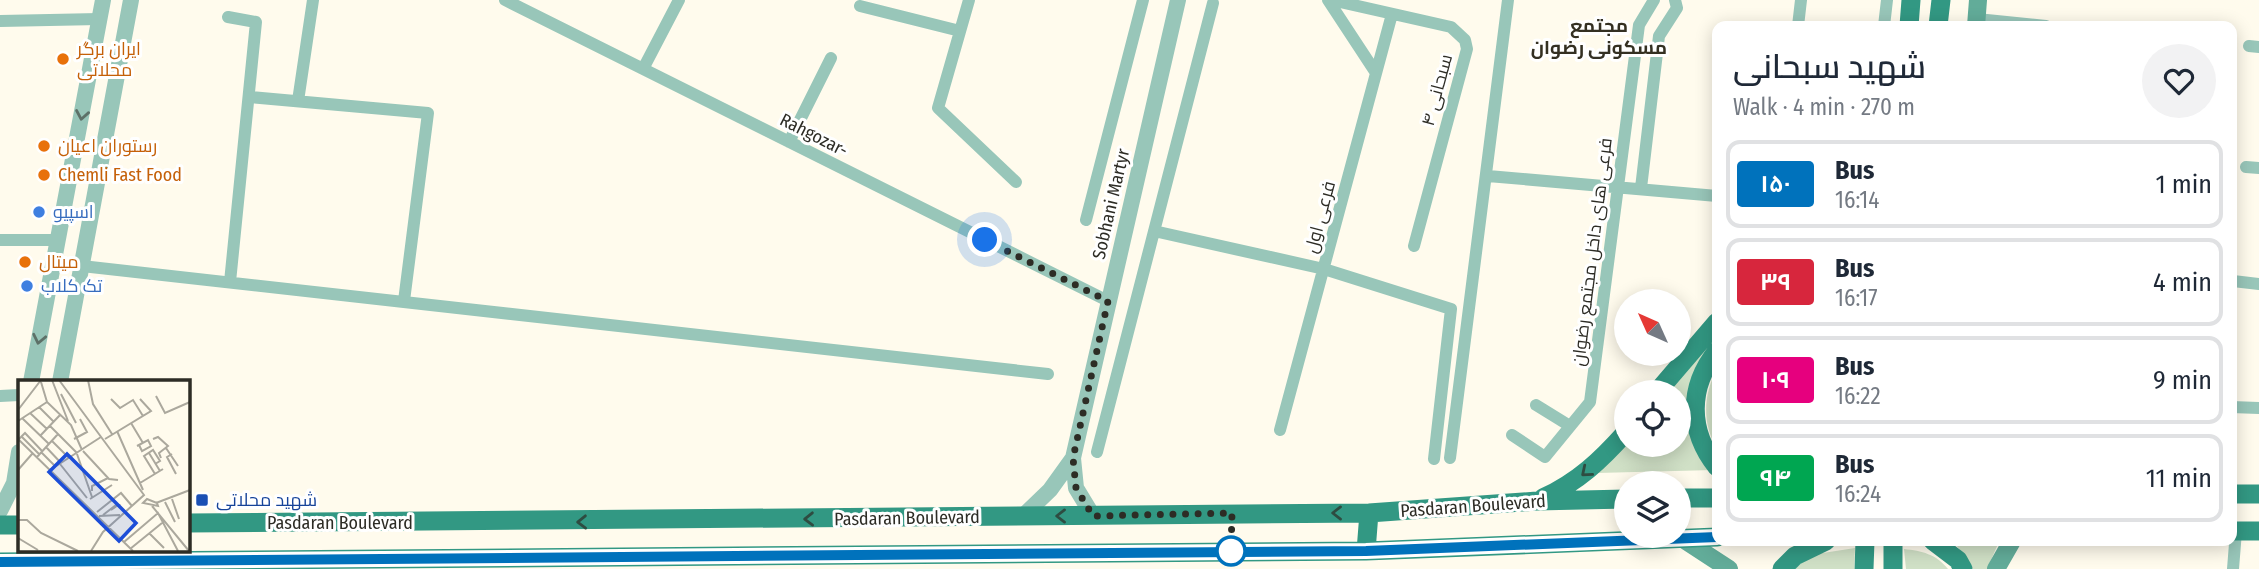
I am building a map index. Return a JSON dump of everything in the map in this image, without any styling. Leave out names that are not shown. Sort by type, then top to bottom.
[{"type":"main road","points":[[1939,21],[1941,0]]},
{"type":"main road","points":[[1976,21],[1978,0]]},
{"type":"main road","points":[[1904,21],[1911,3]]},
{"type":"main road","points":[[1909,21],[1911,3]]},
{"type":"main road","points":[[1667,380],[1712,328]]},
{"type":"main road","points":[[1712,358],[1703,372],[1694,410],[1702,444],[1712,459]]},
{"type":"main road","points":[[1537,501],[1570,486],[1614,445]]},
{"type":"main road","points":[[2237,494],[2259,494]]},
{"type":"main road","points":[[1691,498],[1712,498]]},
{"type":"main road","name":"Pasdaran Boulevard","points":[[189,523],[532,523],[1368,513],[1537,501],[1614,499]]},
{"type":"main road","points":[[1366,551],[1368,513]]},
{"type":"main road","points":[[532,523],[533,556]]},
{"type":"main road","points":[[0,525],[18,525]]},
{"type":"main road","points":[[2237,531],[2259,530]]},
{"type":"main road","name":"Pasdaran Boulevard","points":[[1691,539],[1712,537]]},
{"type":"main road","name":"Pasdaran Boulevard","points":[[0,562],[1366,551],[1614,542]]},
{"type":"main road","points":[[1691,544],[1729,569]]},
{"type":"main road","points":[[1783,569],[1795,556],[1816,546]]},
{"type":"main road","points":[[1864,569],[1865,546]]},
{"type":"main road","points":[[1893,546],[1893,569]]},
{"type":"main road","points":[[1940,546],[1958,560],[1964,569]]},
{"type":"main road","points":[[1996,569],[2009,546]]},
{"type":"street","points":[[31,380],[103,0]]},
{"type":"street","points":[[60,380],[131,0]]},
{"type":"street","points":[[298,102],[313,0]]},
{"type":"street","name":"Rahgozar-","points":[[505,0],[1108,301]]},
{"type":"street","points":[[643,69],[679,0]]},
{"type":"street","points":[[969,0],[938,108],[1016,182]]},
{"type":"street","points":[[1086,220],[1143,0]]},
{"type":"street","name":"Sobhani Martyr","points":[[1073,458],[1178,0]]},
{"type":"street","points":[[1330,0],[1376,73]]},
{"type":"street","name":"سبحانی ۴","points":[[1330,0],[1451,27],[1465,40],[1466,49],[1414,246]]},
{"type":"street","points":[[1450,458],[1488,176],[1508,0]]},
{"type":"street","name":"فرعی های داخل مجتمع رضوان","points":[[1512,435],[1545,457],[1590,402],[1639,25],[1654,0]]},
{"type":"street","points":[[1641,188],[1659,36],[1677,8],[1675,0]]},
{"type":"street","points":[[1799,21],[1801,0]]},
{"type":"street","points":[[1885,21],[1887,0]]},
{"type":"street","points":[[1097,452],[1213,3]]},
{"type":"street","points":[[860,6],[960,31]]},
{"type":"street","name":"فرعی اول","points":[[1280,430],[1392,13]]},
{"type":"street","points":[[228,18],[256,22],[230,282]]},
{"type":"street","points":[[0,21],[99,19]]},
{"type":"street","points":[[789,142],[831,58]]},
{"type":"street","points":[[250,97],[428,113],[404,301]]},
{"type":"street","points":[[1488,176],[1712,195]]},
{"type":"street","points":[[1154,231],[1324,269],[1451,309],[1434,459]]},
{"type":"street","points":[[0,240],[59,240]]},
{"type":"street","points":[[55,263],[1048,374]]},
{"type":"street","points":[[2237,281],[2259,284]]},
{"type":"street","points":[[0,396],[18,396]]},
{"type":"street","points":[[1536,405],[1570,426]]},
{"type":"street","points":[[2237,407],[2259,408]]},
{"type":"street","points":[[1073,458],[1076,488],[1093,516]]},
{"type":"street","points":[[1023,516],[1049,490],[1073,458]]},
{"type":"street","points":[[0,511],[17,486]]},
{"type":"street","points":[[2233,569],[2234,546]]},
{"type":"green space","points":[[1712,340],[1712,347],[1696,369],[1712,470],[1597,473],[1614,456],[1691,457],[1691,380],[1678,380]]},
{"type":"green space","points":[[1712,379],[1712,439],[1706,409]]},
{"type":"green space","points":[[1957,546],[1997,546],[1987,569],[1973,569]]},
{"type":"green space","points":[[1855,548],[1854,569],[1795,569],[1810,555]]},
{"type":"green space","points":[[1904,549],[1928,554],[1948,569],[1906,569]]},
{"type":"bus line","name":"۱۵۰","points":[[0,562],[1366,551],[1712,537]]},
{"type":"place","name":"ایران برگر محلاتی","points":[[63,59]]},
{"type":"place","name":"رستوران اعیان","points":[[44,146]]},
{"type":"place","name":"Chemli Fast Food","points":[[44,175]]},
{"type":"place","name":"اسپیو","points":[[39,212]]},
{"type":"place","name":"میتال","points":[[25,262]]},
{"type":"place","name":"تک کلاب","points":[[27,286]]},
{"type":"place","name":"شهید محلاتی","points":[[202,500]]},
{"type":"district","name":"مجتمع مسکونی رضوان","points":[[1599,36]]},
{"type":"route","points":[[985,240],[1108,301],[1073,458],[1076,488],[1093,516],[1232,513],[1231,551]]}]
